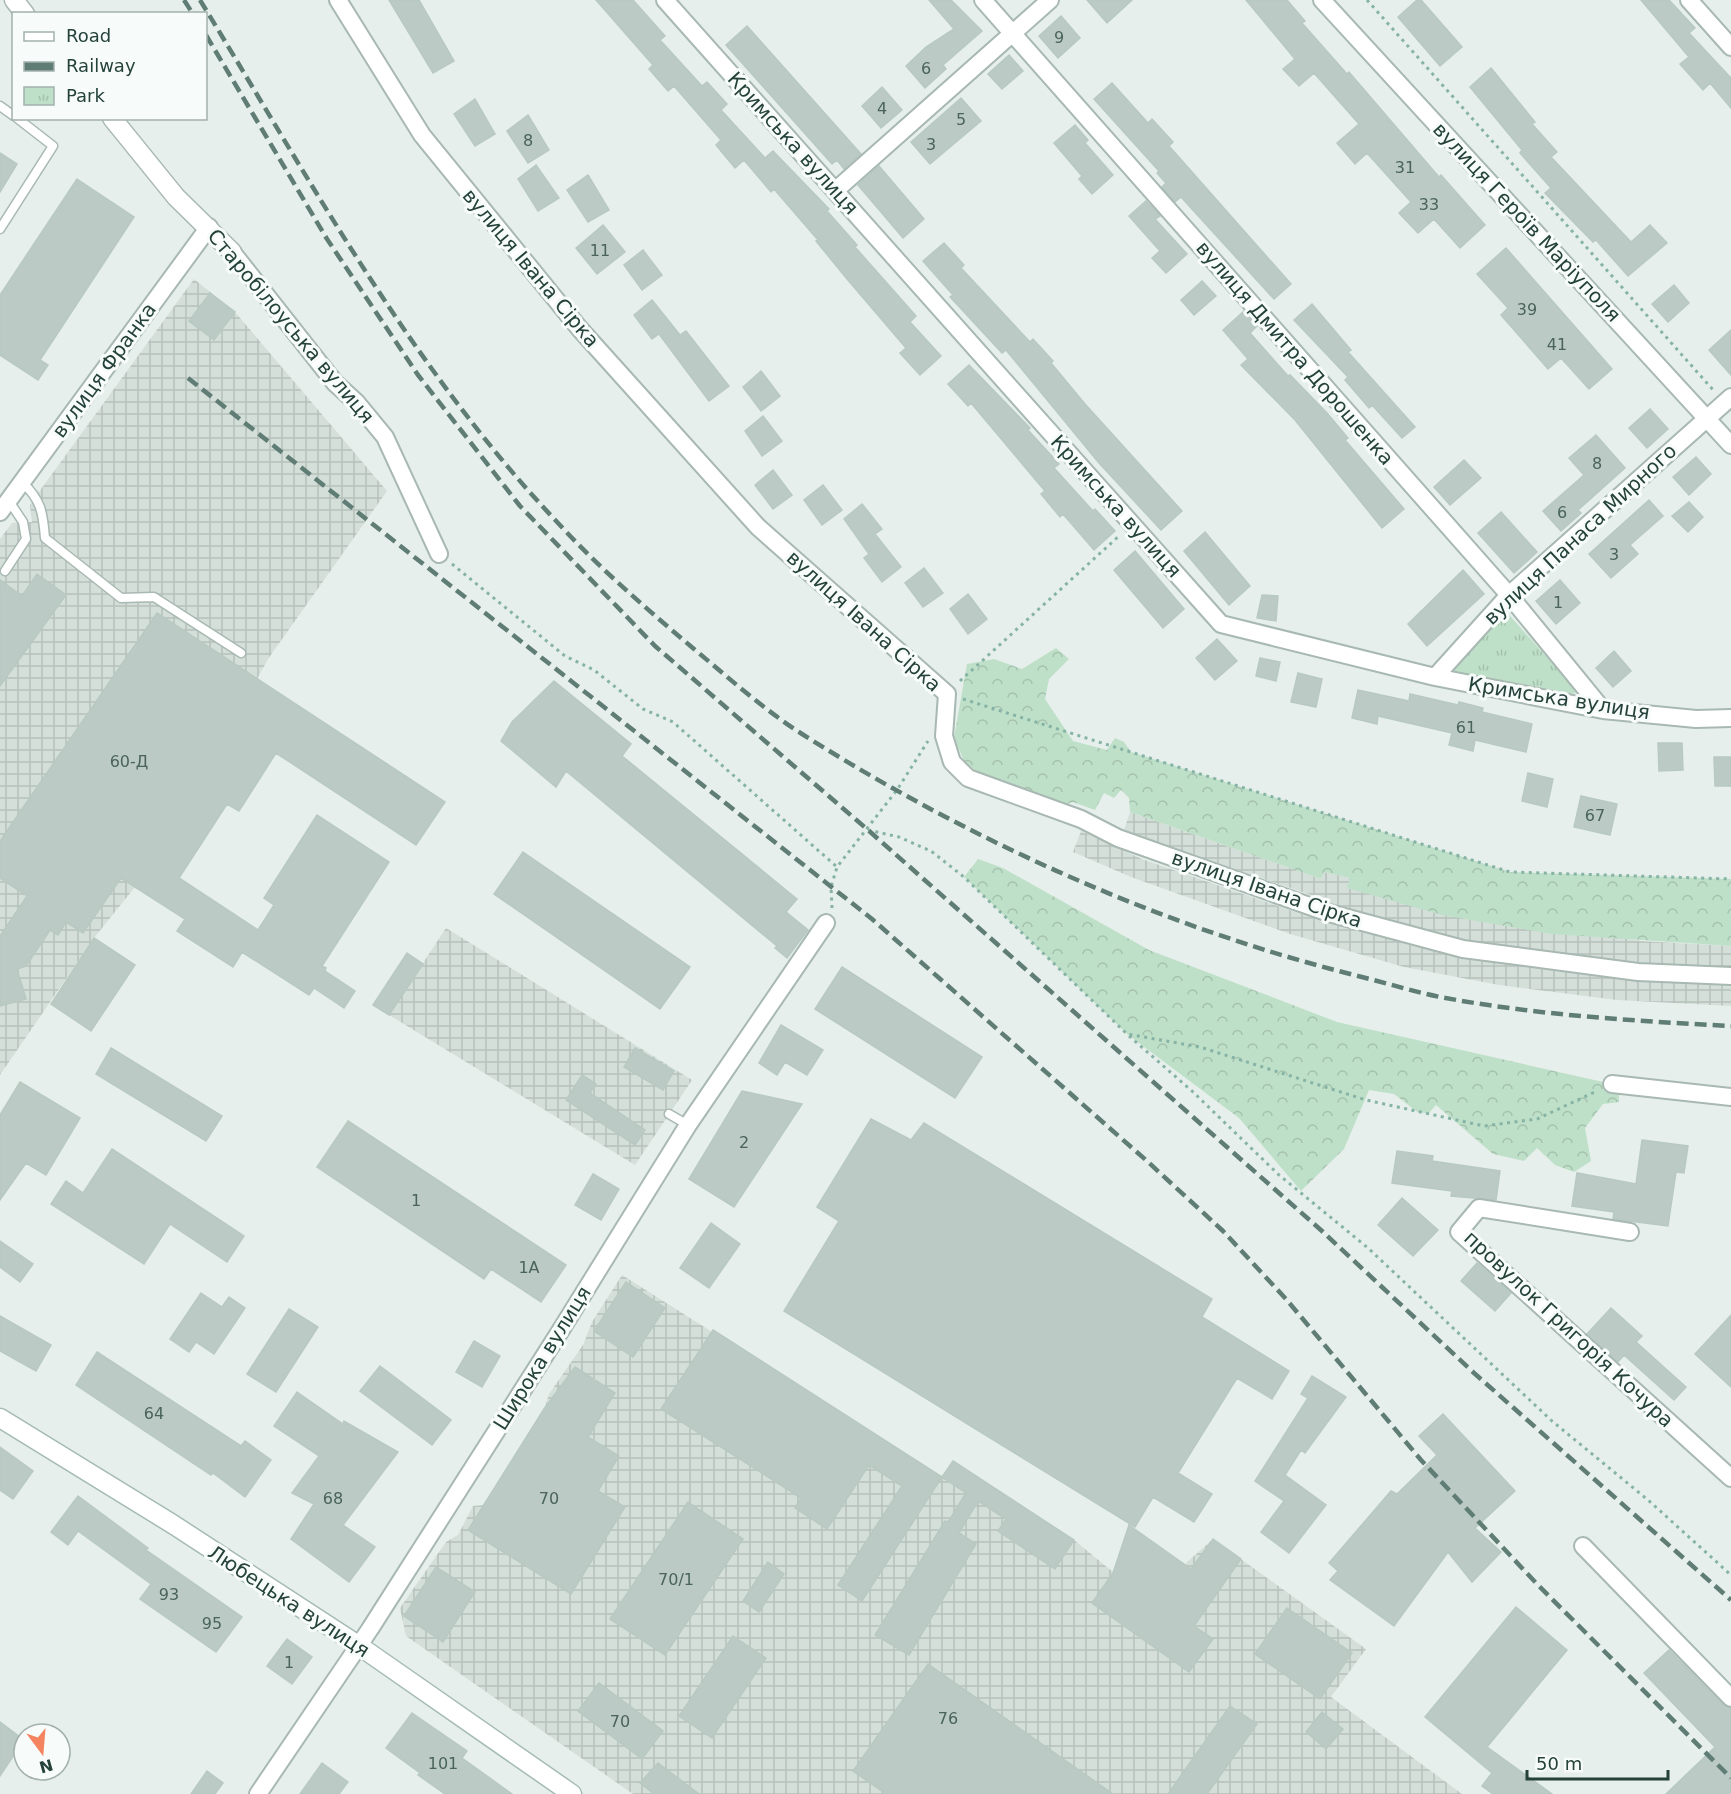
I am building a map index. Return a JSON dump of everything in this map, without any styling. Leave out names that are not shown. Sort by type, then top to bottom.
[{"type":"main road","points":[[14,0],[23,12]]},
{"type":"main road","name":"Старобілоуська вулиця","points":[[114,120],[176,197],[232,252]]},
{"type":"main road","name":"Любецька вулиця","points":[[0,1418],[174,1525],[358,1645],[572,1794]]},
{"type":"street","name":"вулиця Івана Сірка","points":[[338,0],[422,135],[579,328],[758,527],[947,694],[944,736],[952,762],[968,778],[1081,819],[1118,838],[1329,913],[1463,949],[1638,972],[1731,976]]},
{"type":"street","name":"Кримська вулиця","points":[[665,0],[1221,624],[1435,677],[1603,710],[1696,719],[1731,718]]},
{"type":"street","name":"вулиця Дмитра Дорошенка","points":[[983,0],[1509,596],[1603,710]]},
{"type":"street","points":[[836,190],[1050,0]]},
{"type":"street","name":"вулиця Героїв Маріуполя","points":[[1322,0],[1708,417],[1731,445]]},
{"type":"street","points":[[1689,0],[1731,47]]},
{"type":"street","name":"вулиця Франка","points":[[4,506],[209,227]]},
{"type":"street","name":"Старобілоуська вулиця","points":[[232,252],[335,383],[357,403],[385,437],[439,554]]},
{"type":"street","name":"вулиця Панаса Мирного","points":[[1435,677],[1509,596],[1728,399]]},
{"type":"street","name":"Широка вулиця","points":[[258,1794],[358,1645],[559,1333],[688,1125],[825,922]]},
{"type":"street","points":[[1612,1084],[1731,1097]]},
{"type":"street","name":"провулок Григорія Кочура","points":[[1630,1232],[1479,1208],[1459,1232],[1731,1478]]},
{"type":"street","points":[[1583,1546],[1731,1698]]},
{"type":"lane","points":[[0,229],[53,146],[19,120]]},
{"type":"lane","points":[[22,482],[36,496],[43,515],[45,538],[121,598],[154,597],[241,653]]},
{"type":"lane","points":[[4,506],[23,522],[26,538],[5,571]]},
{"type":"lane","points":[[669,1114],[688,1125]]},
{"type":"path","points":[[1367,0],[1728,399]]},
{"type":"path","points":[[439,554],[565,656],[594,670],[643,709],[673,722],[837,867]]},
{"type":"path","points":[[947,694],[1509,872],[1731,879]]},
{"type":"path","points":[[868,830],[899,837],[939,858],[972,885],[1279,1175],[1368,1248],[1552,1421],[1648,1500],[1731,1575]]},
{"type":"path","points":[[1128,1034],[1200,1047],[1366,1100],[1484,1126],[1537,1119],[1612,1084]]},
{"type":"shaded area","points":[[194,279],[235,312],[387,491],[268,659],[191,801],[135,887],[94,938],[0,1075],[0,539],[12,523],[32,522],[30,505],[36,496]]},
{"type":"shaded area","points":[[1130,812],[1321,879],[1324,872],[1350,878],[1348,888],[1640,941],[1731,946],[1731,968],[1669,966],[1465,942],[1314,901],[1314,896],[1140,837],[1124,830]]},
{"type":"shaded area","points":[[1081,831],[1142,859],[1298,913],[1410,945],[1506,963],[1623,978],[1731,984],[1731,1006],[1617,1000],[1499,985],[1404,967],[1290,934],[1131,877],[1073,852]]},
{"type":"shaded area","points":[[446,928],[692,1080],[635,1165],[389,1015]]},
{"type":"shaded area","points":[[622,1275],[942,1477],[953,1461],[1074,1540],[1113,1572],[1144,1536],[1185,1564],[1213,1539],[1366,1649],[1331,1697],[1462,1794],[633,1794],[406,1636],[400,1608],[446,1542],[458,1535],[473,1506],[484,1505],[544,1410],[549,1394],[583,1345],[592,1322]]},
{"type":"green space","points":[[1495,599],[1578,692],[1562,697],[1450,673],[1473,643]]},
{"type":"green space","points":[[1056,648],[1069,659],[1049,679],[1045,699],[1073,741],[1107,750],[1115,738],[1124,742],[1131,752],[1510,872],[1731,879],[1731,946],[1552,934],[1442,915],[1347,888],[1350,878],[1324,872],[1321,879],[1130,812],[1129,798],[1121,790],[1114,798],[1104,793],[1095,810],[1073,802],[1058,807],[987,778],[965,763],[954,738],[967,664],[994,659],[1022,669]]},
{"type":"green space","points":[[978,859],[1003,868],[1149,950],[1337,1022],[1612,1084],[1619,1094],[1619,1102],[1603,1104],[1585,1128],[1591,1161],[1574,1172],[1555,1165],[1537,1148],[1524,1161],[1493,1154],[1436,1105],[1428,1114],[1416,1111],[1394,1094],[1369,1090],[1344,1149],[1301,1191],[1239,1118],[1127,1034],[964,877]]},
{"type":"building","points":[[389,0],[419,0],[454,61],[433,73]]},
{"type":"building","points":[[596,0],[633,0],[665,36],[660,40],[702,86],[707,82],[727,104],[721,110],[765,158],[773,151],[829,209],[827,211],[857,245],[855,247],[916,316],[910,322],[941,356],[920,375],[900,353],[906,348],[774,189],[771,192],[744,160],[735,168],[716,145],[721,140],[674,86],[668,91],[649,69],[653,65]]},
{"type":"building","points":[[929,0],[951,0],[982,31],[943,65],[946,69],[925,88],[906,66],[926,47],[954,29]]},
{"type":"building","points":[[1087,0],[1132,0],[1107,23]]},
{"type":"building","points":[[1246,0],[1287,0],[1305,21],[1302,23],[1347,74],[1349,72],[1439,177],[1441,175],[1485,225],[1460,248],[1434,219],[1418,233],[1399,213],[1411,202],[1367,153],[1355,164],[1337,143],[1359,124],[1314,73],[1299,86],[1283,69],[1295,59]]},
{"type":"building","points":[[1417,0],[1421,0],[1462,47],[1440,66],[1398,17]]},
{"type":"building","points":[[1641,0],[1669,0],[1695,28],[1689,33],[1731,78],[1731,108],[1710,83],[1703,90],[1680,64],[1689,57]]},
{"type":"building","points":[[1061,16],[1080,38],[1058,58],[1039,36]]},
{"type":"building","points":[[747,26],[861,154],[844,169],[837,160],[832,164],[726,45]]},
{"type":"building","points":[[1009,55],[1023,71],[1002,89],[988,74]]},
{"type":"building","points":[[1491,68],[1535,122],[1532,124],[1557,152],[1551,157],[1631,242],[1650,225],[1667,243],[1628,276],[1596,240],[1593,242],[1545,193],[1551,188],[1520,153],[1522,150],[1470,87]]},
{"type":"building","points":[[1112,83],[1148,123],[1152,119],[1173,142],[1169,146],[1291,284],[1274,299],[1181,197],[1175,202],[1162,187],[1166,183],[1157,173],[1159,171],[1094,99]]},
{"type":"building","points":[[882,87],[902,110],[881,128],[862,106]]},
{"type":"building","points":[[961,98],[981,121],[930,164],[911,142]]},
{"type":"building","points":[[475,99],[495,134],[475,146],[454,114]]},
{"type":"building","points":[[528,115],[549,150],[528,163],[507,131]]},
{"type":"building","points":[[1075,125],[1088,140],[1085,143],[1113,175],[1092,194],[1079,179],[1082,176],[1054,143]]},
{"type":"building","points":[[0,153],[17,164],[0,192]]},
{"type":"building","points":[[536,165],[559,198],[538,211],[518,179]]},
{"type":"building","points":[[879,166],[924,219],[903,238],[858,185]]},
{"type":"building","points":[[588,175],[609,210],[588,222],[567,190]]},
{"type":"building","points":[[77,179],[134,217],[40,360],[48,365],[38,380],[0,355],[0,295]]},
{"type":"building","points":[[1146,201],[1160,216],[1155,219],[1187,254],[1166,273],[1152,258],[1160,251],[1129,216]]},
{"type":"building","points":[[603,225],[625,252],[597,274],[576,248]]},
{"type":"building","points":[[944,243],[964,265],[961,268],[1030,342],[1033,339],[1053,361],[1051,363],[1085,404],[1182,511],[1161,530],[1099,463],[1006,350],[1002,353],[950,297],[953,295],[923,261]]},
{"type":"building","points":[[1506,248],[1612,369],[1589,389],[1561,358],[1548,369],[1501,315],[1508,308],[1477,274]]},
{"type":"building","points":[[643,250],[662,275],[642,290],[624,265]]},
{"type":"building","points":[[1202,281],[1216,296],[1194,315],[1181,300]]},
{"type":"building","points":[[1674,285],[1689,303],[1668,322],[1652,304]]},
{"type":"building","points":[[210,293],[235,312],[214,340],[189,321]]},
{"type":"building","points":[[652,300],[680,335],[686,331],[729,386],[709,401],[659,334],[652,339],[634,315]]},
{"type":"building","points":[[1312,304],[1351,350],[1348,352],[1415,427],[1402,438],[1372,405],[1369,408],[1345,380],[1348,377],[1294,320]]},
{"type":"building","points":[[1244,311],[1257,326],[1250,333],[1288,376],[1290,375],[1327,413],[1348,438],[1345,440],[1404,509],[1382,528],[1295,420],[1241,365],[1248,359],[1223,330]]},
{"type":"building","points":[[1731,330],[1731,375],[1709,350]]},
{"type":"building","points":[[969,365],[1030,428],[1028,430],[1059,464],[1054,468],[1093,511],[1095,509],[1115,531],[1094,550],[1063,514],[1060,517],[1041,494],[1045,491],[971,403],[968,406],[948,384]]},
{"type":"building","points":[[761,371],[780,396],[761,411],[743,387]]},
{"type":"building","points":[[1650,409],[1668,429],[1647,448],[1629,428]]},
{"type":"building","points":[[763,416],[782,441],[762,456],[745,431]]},
{"type":"building","points":[[1596,435],[1625,468],[1578,510],[1581,513],[1561,531],[1543,511],[1584,475],[1569,458]]},
{"type":"building","points":[[1696,457],[1711,474],[1689,495],[1673,477]]},
{"type":"building","points":[[1464,460],[1481,478],[1450,505],[1434,487]]},
{"type":"building","points":[[773,470],[792,495],[773,509],[755,485]]},
{"type":"building","points":[[823,485],[842,510],[822,525],[804,500]]},
{"type":"building","points":[[1649,500],[1663,516],[1630,545],[1638,554],[1611,578],[1589,554]]},
{"type":"building","points":[[1689,502],[1703,517],[1688,532],[1672,516]]},
{"type":"building","points":[[862,504],[882,529],[875,534],[901,567],[882,582],[864,558],[869,554],[844,519]]},
{"type":"building","points":[[1501,512],[1537,552],[1514,573],[1478,533]]},
{"type":"building","points":[[1205,532],[1250,586],[1229,605],[1184,551]]},
{"type":"building","points":[[1135,551],[1184,609],[1163,628],[1114,570]]},
{"type":"building","points":[[924,568],[943,593],[923,607],[905,583]]},
{"type":"building","points":[[1463,570],[1484,594],[1427,646],[1408,624]]},
{"type":"building","points":[[37,574],[66,595],[0,686],[0,580],[22,596]]},
{"type":"building","points":[[1560,580],[1580,603],[1556,624],[1536,601]]},
{"type":"building","points":[[968,594],[987,619],[968,634],[950,609]]},
{"type":"building","points":[[1262,595],[1278,596],[1276,621],[1257,618]]},
{"type":"building","points":[[157,613],[445,802],[416,845],[276,753],[239,811],[227,804],[179,878],[258,930],[274,905],[264,898],[317,815],[389,862],[322,966],[326,968],[325,971],[355,991],[344,1008],[314,988],[309,995],[242,952],[233,967],[177,931],[185,919],[121,878],[83,933],[66,922],[58,935],[50,930],[26,966],[17,969],[26,999],[0,1006],[0,936],[27,896],[0,878],[0,841]]},
{"type":"building","points":[[1217,639],[1237,661],[1215,680],[1196,658]]},
{"type":"building","points":[[1614,651],[1631,671],[1613,687],[1596,668]]},
{"type":"building","points":[[1260,658],[1280,662],[1276,681],[1256,676]]},
{"type":"building","points":[[1298,673],[1322,679],[1316,707],[1291,702]]},
{"type":"building","points":[[554,681],[631,744],[622,756],[797,899],[786,912],[808,930],[787,958],[775,948],[777,946],[566,771],[556,787],[501,741],[512,722]]},
{"type":"building","points":[[1358,690],[1409,701],[1410,694],[1458,705],[1459,702],[1483,708],[1482,712],[1532,724],[1526,752],[1475,740],[1473,751],[1449,745],[1452,733],[1378,716],[1377,724],[1352,718]]},
{"type":"building","points":[[1658,743],[1682,743],[1683,770],[1659,771]]},
{"type":"building","points":[[1714,757],[1731,757],[1731,786],[1715,786]]},
{"type":"building","points":[[1528,773],[1553,779],[1547,807],[1522,801]]},
{"type":"building","points":[[1581,796],[1617,804],[1610,835],[1574,827]]},
{"type":"building","points":[[523,852],[690,967],[660,1009],[494,894]]},
{"type":"building","points":[[94,938],[135,965],[91,1031],[51,1004]]},
{"type":"building","points":[[407,953],[423,964],[389,1015],[373,1005]]},
{"type":"building","points":[[842,967],[982,1057],[955,1098],[815,1009]]},
{"type":"building","points":[[781,1025],[823,1050],[807,1075],[785,1062],[777,1075],[759,1063]]},
{"type":"building","points":[[111,1048],[222,1116],[206,1141],[96,1074]]},
{"type":"building","points":[[635,1048],[674,1071],[663,1090],[624,1067]]},
{"type":"building","points":[[582,1075],[596,1084],[590,1093],[645,1130],[635,1145],[566,1100]]},
{"type":"building","points":[[20,1082],[80,1118],[46,1175],[26,1163],[0,1200],[0,1115]]},
{"type":"building","points":[[742,1091],[802,1104],[734,1207],[689,1179]]},
{"type":"building","points":[[871,1119],[911,1140],[924,1123],[1212,1299],[1202,1317],[1289,1371],[1272,1399],[1237,1378],[1178,1473],[1212,1494],[1194,1522],[1153,1497],[1135,1527],[784,1311],[839,1221],[817,1207]]},
{"type":"building","points":[[348,1121],[566,1265],[541,1302],[491,1269],[484,1279],[317,1167]]},
{"type":"building","points":[[1642,1140],[1688,1146],[1684,1173],[1676,1172],[1668,1226],[1613,1219],[1614,1212],[1572,1206],[1577,1173],[1636,1184]]},
{"type":"building","points":[[112,1149],[244,1236],[227,1262],[170,1224],[144,1264],[51,1204],[66,1181],[83,1193]]},
{"type":"building","points":[[1397,1151],[1433,1156],[1432,1161],[1500,1171],[1496,1200],[1451,1196],[1452,1191],[1392,1183]]},
{"type":"building","points":[[593,1174],[619,1189],[601,1220],[575,1205]]},
{"type":"building","points":[[1402,1198],[1438,1230],[1413,1256],[1378,1225]]},
{"type":"building","points":[[711,1223],[740,1244],[709,1288],[680,1268]]},
{"type":"building","points":[[0,1241],[33,1264],[20,1282],[0,1267]]},
{"type":"building","points":[[1477,1263],[1511,1293],[1495,1311],[1461,1281]]},
{"type":"building","points":[[626,1282],[665,1308],[633,1357],[594,1331]]},
{"type":"building","points":[[201,1293],[222,1307],[229,1297],[245,1308],[214,1354],[196,1342],[189,1352],[170,1339]]},
{"type":"building","points":[[1611,1308],[1642,1336],[1636,1342],[1686,1387],[1674,1400],[1624,1355],[1618,1362],[1587,1334]]},
{"type":"building","points":[[289,1309],[318,1327],[276,1392],[247,1374]]},
{"type":"building","points":[[1731,1315],[1731,1387],[1695,1354]]},
{"type":"building","points":[[0,1316],[51,1345],[36,1371],[0,1351]]},
{"type":"building","points":[[713,1330],[942,1477],[862,1601],[838,1585],[902,1486],[869,1465],[827,1529],[795,1508],[801,1498],[661,1409]]},
{"type":"building","points":[[474,1341],[500,1356],[482,1387],[456,1372]]},
{"type":"building","points":[[97,1352],[241,1446],[245,1441],[271,1460],[245,1497],[213,1473],[211,1475],[76,1385]]},
{"type":"building","points":[[380,1366],[451,1420],[432,1445],[360,1391]]},
{"type":"building","points":[[575,1367],[615,1393],[588,1437],[619,1456],[598,1491],[625,1507],[571,1594],[468,1530],[544,1409]]},
{"type":"building","points":[[1312,1376],[1346,1397],[1305,1453],[1301,1450],[1285,1475],[1326,1505],[1289,1553],[1261,1532],[1284,1501],[1255,1481],[1308,1398],[1301,1394]]},
{"type":"building","points":[[297,1392],[343,1424],[344,1421],[398,1452],[343,1525],[375,1547],[349,1582],[291,1539],[314,1504],[292,1493],[319,1456],[274,1426]]},
{"type":"building","points":[[1443,1414],[1515,1491],[1475,1528],[1501,1552],[1472,1582],[1448,1552],[1394,1626],[1330,1580],[1338,1571],[1329,1563],[1391,1491],[1397,1494],[1437,1455],[1419,1436]]},
{"type":"building","points":[[0,1447],[33,1471],[13,1499],[0,1490]]},
{"type":"building","points":[[953,1461],[1074,1540],[1055,1569],[998,1531],[1006,1519],[978,1501],[959,1533],[976,1544],[909,1655],[875,1635],[945,1521],[948,1522],[966,1493],[942,1477]]},
{"type":"building","points":[[78,1496],[148,1548],[146,1550],[242,1617],[216,1652],[140,1599],[151,1584],[78,1531],[68,1545],[51,1532]]},
{"type":"building","points":[[688,1502],[743,1539],[665,1655],[610,1619]]},
{"type":"building","points":[[1129,1525],[1191,1569],[1213,1539],[1241,1559],[1194,1626],[1213,1639],[1189,1672],[1092,1603],[1113,1573]]},
{"type":"building","points":[[768,1562],[784,1574],[759,1612],[743,1601]]},
{"type":"building","points":[[436,1567],[475,1592],[443,1642],[404,1616]]},
{"type":"building","points":[[1516,1607],[1567,1650],[1487,1747],[1552,1794],[1493,1794],[1482,1786],[1492,1773],[1425,1717]]},
{"type":"building","points":[[1287,1608],[1352,1653],[1320,1699],[1255,1654]]},
{"type":"building","points":[[733,1636],[766,1658],[712,1738],[679,1716]]},
{"type":"building","points":[[287,1639],[312,1657],[292,1684],[267,1666]]},
{"type":"building","points":[[1669,1650],[1723,1705],[1731,1708],[1731,1794],[1666,1794],[1715,1747],[1644,1673]]},
{"type":"building","points":[[928,1664],[1113,1794],[886,1794],[853,1771]]},
{"type":"building","points":[[599,1683],[663,1731],[642,1759],[578,1711]]},
{"type":"building","points":[[1230,1706],[1257,1724],[1207,1794],[1168,1794]]},
{"type":"building","points":[[1322,1712],[1343,1729],[1326,1749],[1306,1732]]},
{"type":"building","points":[[412,1713],[467,1751],[462,1758],[512,1794],[445,1794],[418,1775],[420,1773],[386,1748]]},
{"type":"building","points":[[0,1722],[12,1731],[12,1758],[0,1776]]},
{"type":"building","points":[[322,1763],[348,1782],[339,1794],[300,1794]]},
{"type":"building","points":[[658,1763],[699,1794],[654,1794],[640,1783]]},
{"type":"building","points":[[207,1771],[223,1783],[215,1794],[191,1794]]},
{"type":"railway","points":[[184,0],[192,12]]},
{"type":"railway","points":[[200,0],[366,271],[456,402],[505,464],[607,573],[733,682],[802,734],[932,810],[1069,876],[1210,932],[1282,955],[1418,992],[1476,1003],[1585,1016],[1731,1026]]},
{"type":"railway","points":[[207,37],[327,239],[418,375],[520,506],[655,646],[868,830],[1322,1231],[1474,1373],[1731,1600]]},
{"type":"railway","points":[[188,378],[872,919],[1147,1161],[1223,1231],[1286,1299],[1421,1460],[1536,1583],[1731,1778]]}]
